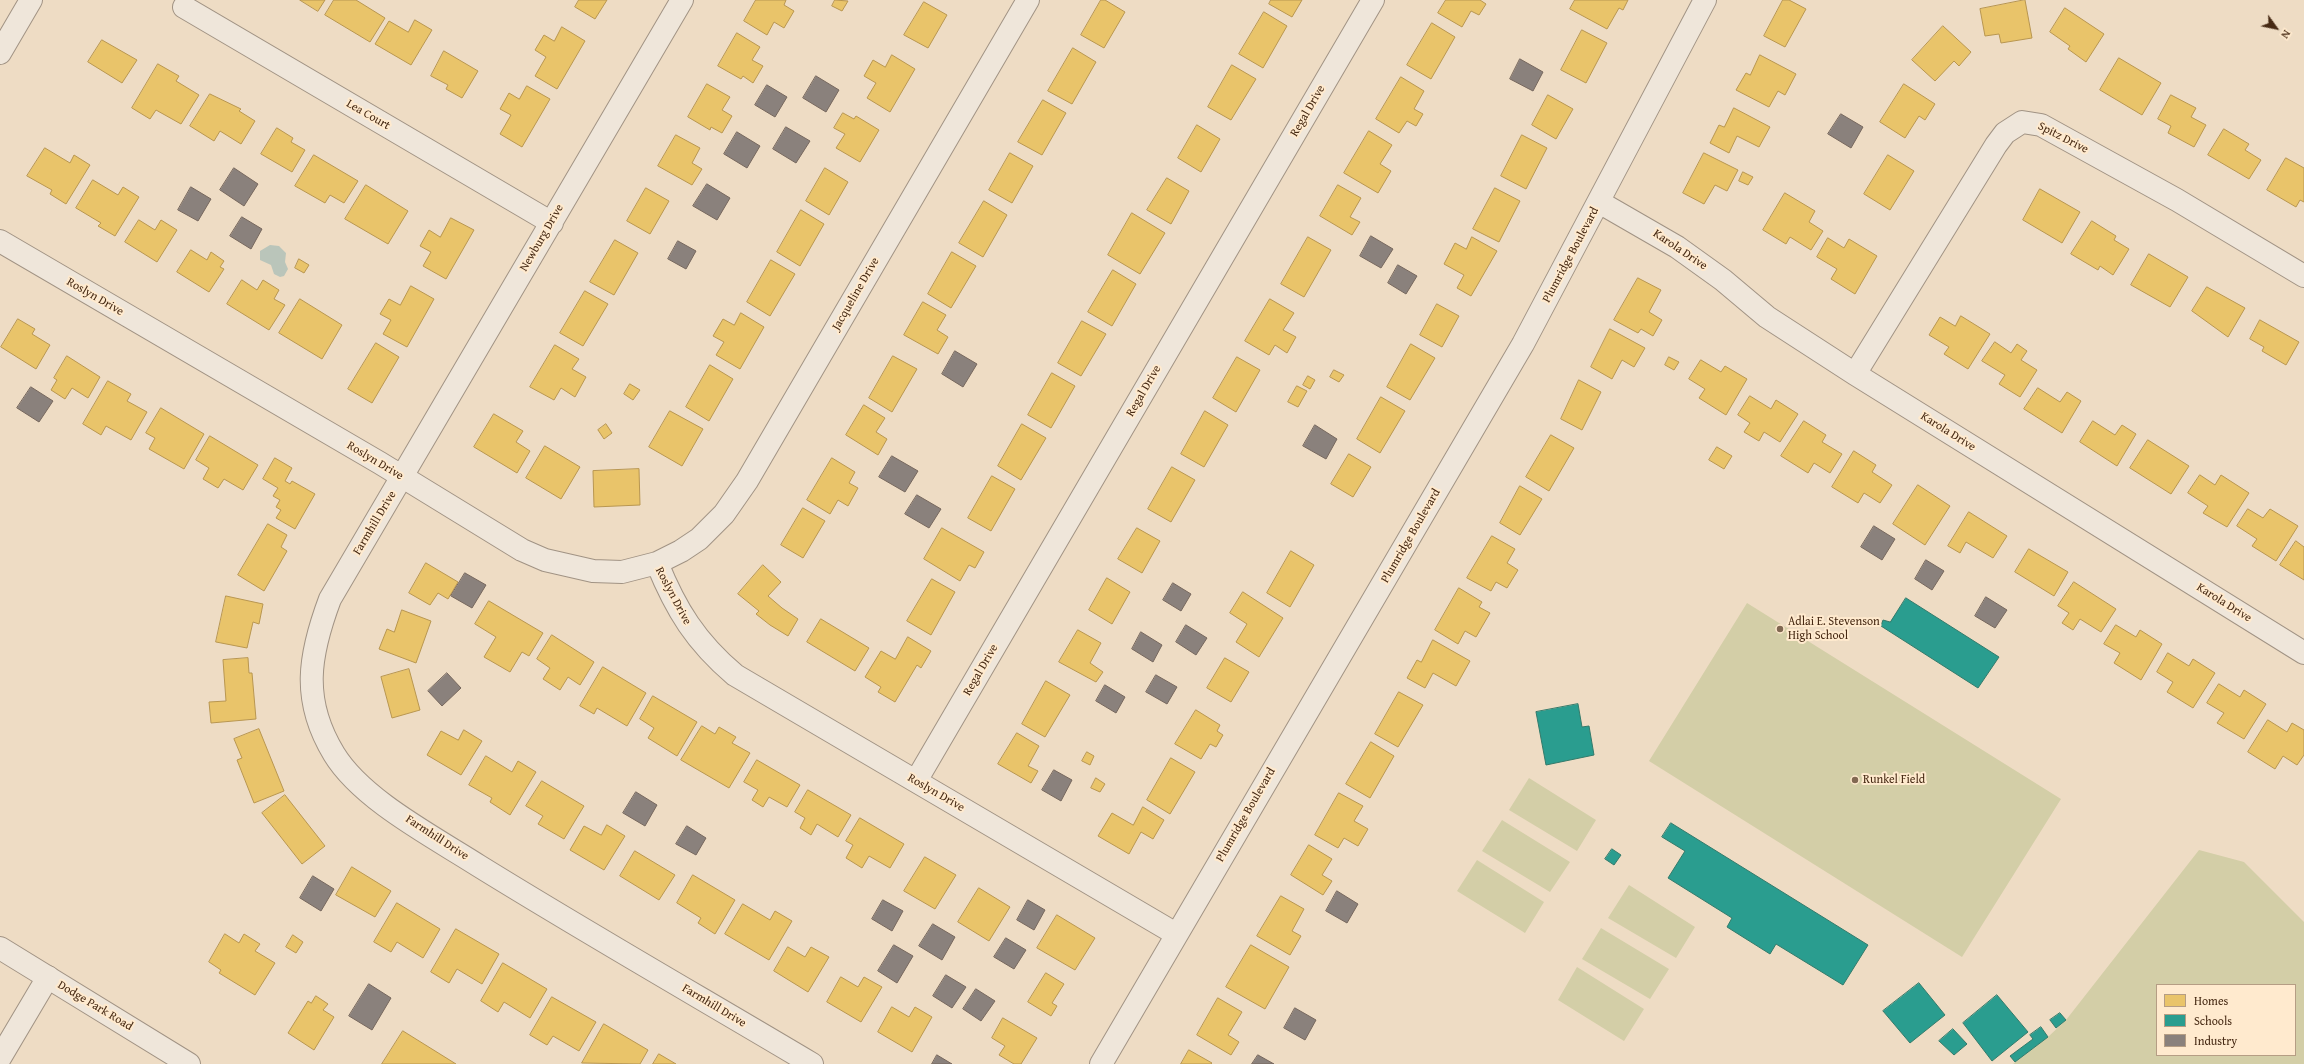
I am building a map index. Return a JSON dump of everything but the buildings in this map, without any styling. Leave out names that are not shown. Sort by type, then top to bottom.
[{"type":"street","points":[[0,53],[31,0]]},
{"type":"street","name":"Newburg Drive","points":[[402,477],[682,0]]},
{"type":"street","name":"Jacqueline Drive","points":[[657,563],[681,552],[699,539],[724,514],[746,481],[1028,0]]},
{"type":"street","name":"Regal Drive","points":[[916,781],[1373,0]]},
{"type":"street","name":"Plumridge Boulevard","points":[[1101,1064],[1523,344],[1705,0]]},
{"type":"street","name":"Lea Court","points":[[184,7],[552,223]]},
{"type":"street","name":"Spitz Drive","points":[[1855,374],[1996,145],[2006,133],[2022,122],[2041,125],[2177,200],[2304,276]]},
{"type":"street","name":"Karola Drive","points":[[1599,202],[1677,247],[1723,280],[1767,317],[1855,374],[2304,653]]},
{"type":"street","name":"Roslyn Drive","points":[[0,241],[402,477],[522,550],[545,560],[593,571],[622,572],[657,563],[676,606],[690,628],[715,658],[735,675],[1176,934]]},
{"type":"street","name":"Farmhill Drive","points":[[402,477],[330,599],[314,650],[310,675],[319,720],[326,739],[343,767],[373,796],[422,830],[507,883],[812,1064]]},
{"type":"street","name":"Dodge Park Road","points":[[0,948],[190,1064]]},
{"type":"street","points":[[0,1058],[48,978]]},
{"type":"shaded area","points":[[270,245],[279,246],[286,253],[285,262],[288,269],[284,276],[280,277],[274,274],[271,265],[260,260],[260,251]]},
{"type":"shaded area","name":"Runkel Field","points":[[1747,603],[2061,799],[1962,957],[1649,761]]},
{"type":"shaded area","points":[[1529,778],[1596,820],[1577,851],[1509,810]]},
{"type":"shaded area","points":[[1502,820],[1570,862],[1550,892],[1482,851]]},
{"type":"shaded area","points":[[2199,850],[2244,862],[2304,922],[2304,1064],[2013,1064],[2048,1037],[2066,1020]]},
{"type":"shaded area","points":[[1477,860],[1544,902],[1525,933],[1457,891]]},
{"type":"shaded area","points":[[1629,885],[1695,927],[1676,958],[1608,918]]},
{"type":"shaded area","points":[[1601,928],[1669,969],[1650,999],[1582,959]]},
{"type":"shaded area","points":[[1577,967],[1644,1009],[1624,1041],[1558,1000]]},
{"type":"place","name":"Adlai E. Stevenson High School","points":[[1780,629]]},
{"type":"place","name":"Runkel Field","points":[[1855,780]]}]
